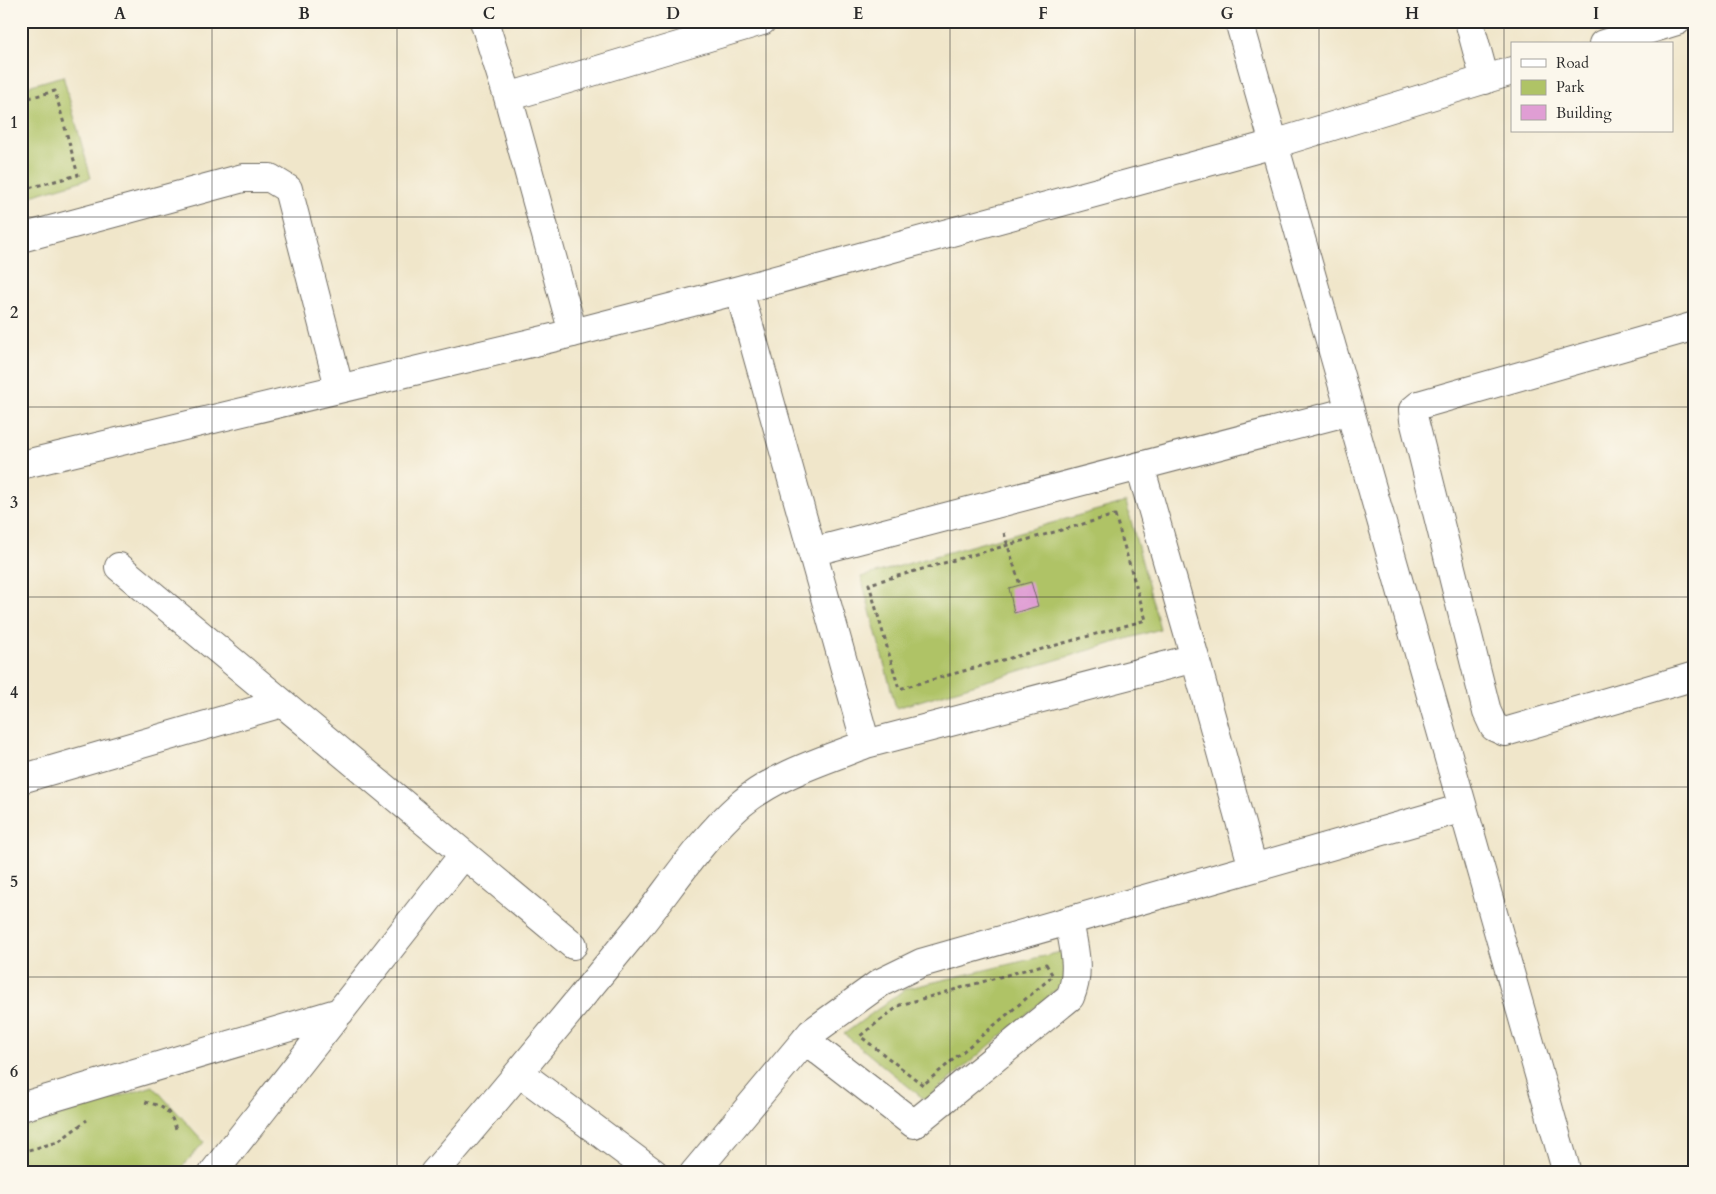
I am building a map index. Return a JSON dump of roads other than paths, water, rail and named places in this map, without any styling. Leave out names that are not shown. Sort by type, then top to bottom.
[{"type":"street","points":[[484,21],[508,97],[572,333]]},
{"type":"street","points":[[508,97],[726,26],[762,21]]},
{"type":"street","points":[[1239,21],[1567,1173]]},
{"type":"street","points":[[1469,21],[1485,80]]},
{"type":"street","points":[[1609,42],[1677,21]]},
{"type":"street","points":[[21,465],[340,387],[572,333],[739,290],[1274,144],[1511,71]]},
{"type":"street","points":[[21,238],[244,178],[270,178],[288,190],[340,387]]},
{"type":"street","points":[[739,290],[866,744]]},
{"type":"street","points":[[1695,326],[1419,405],[1413,410],[1416,430],[1487,712],[1494,727],[1505,732],[1695,676]]},
{"type":"street","points":[[812,552],[1350,411]]},
{"type":"street","points":[[1140,466],[1253,868]]},
{"type":"street","points":[[119,566],[574,945]]},
{"type":"street","points":[[434,1173],[520,1073],[648,916],[695,852],[741,804],[762,789],[797,772],[866,744],[1195,658]]},
{"type":"street","points":[[21,778],[282,703]]},
{"type":"street","points":[[694,1173],[811,1033],[880,982],[921,964],[1463,808]]},
{"type":"street","points":[[213,1173],[464,854]]},
{"type":"street","points":[[805,1040],[914,1124],[1070,997],[1075,986],[1077,972],[1069,921]]},
{"type":"street","points":[[21,1107],[340,1012]]},
{"type":"street","points":[[520,1073],[654,1173]]}]
